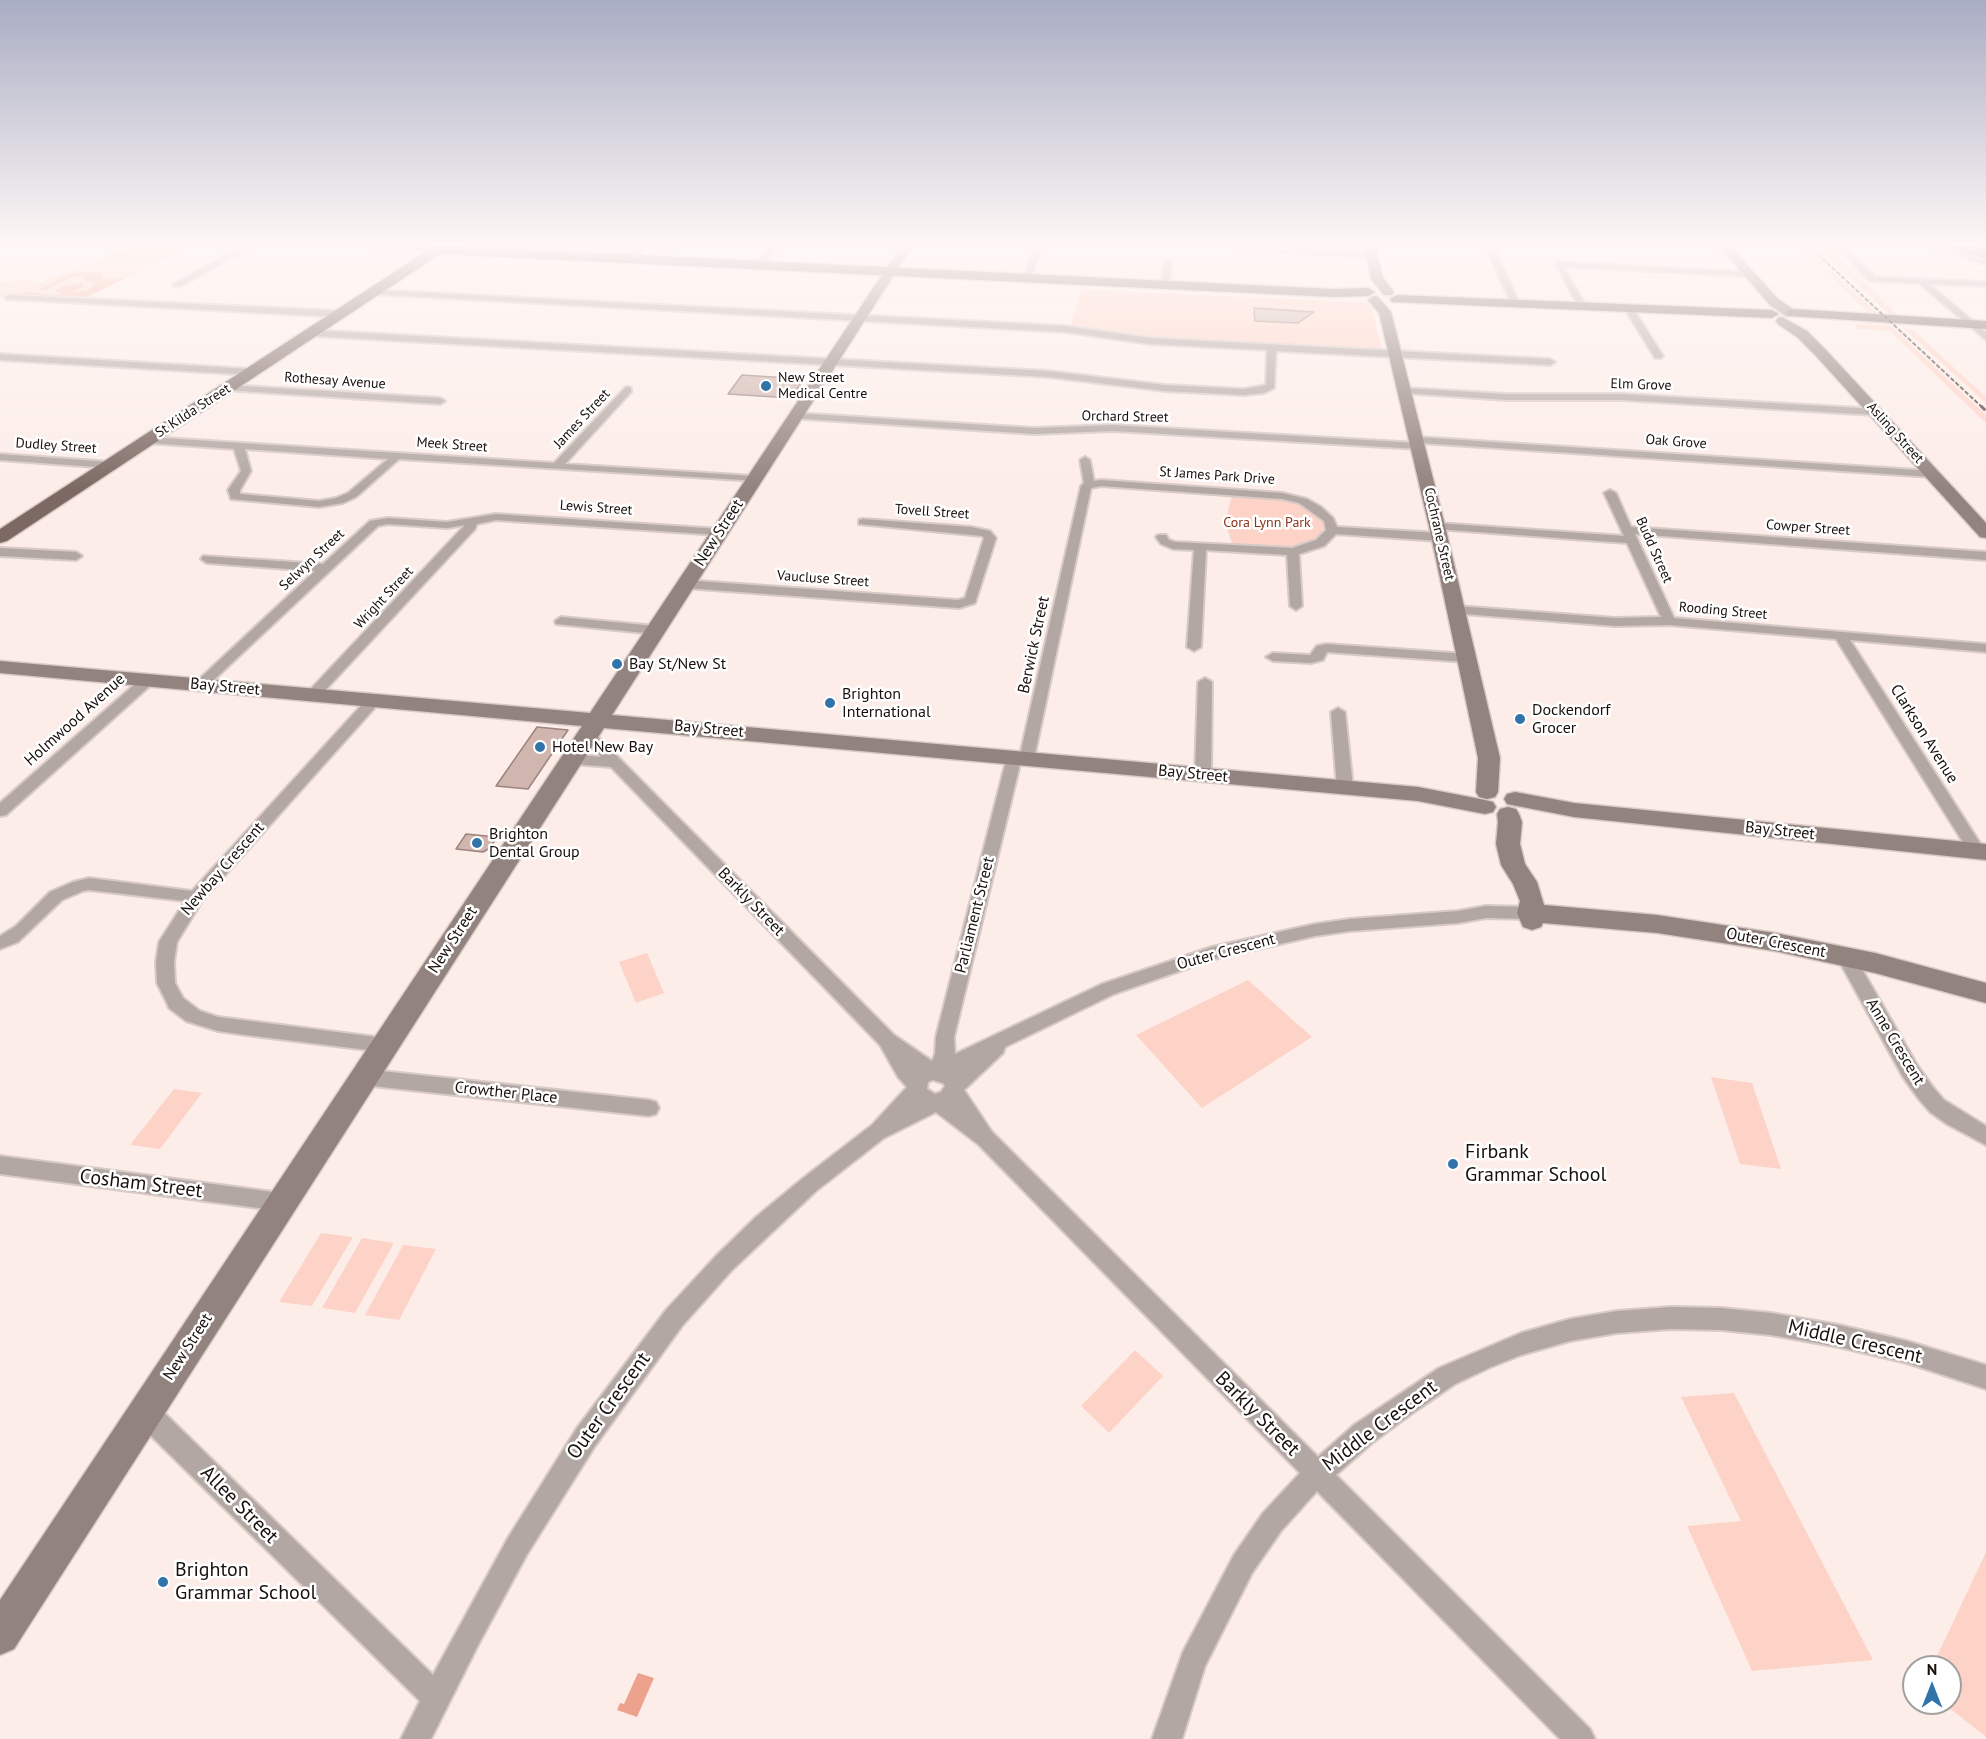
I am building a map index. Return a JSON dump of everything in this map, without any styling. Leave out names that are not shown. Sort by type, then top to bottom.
[{"type":"main road","name":"St Kilda Street","points":[[0,537],[322,326]]},
{"type":"main road","points":[[1935,326],[1981,329]]},
{"type":"street","name":"New Street","points":[[0,1635],[854,326]]},
{"type":"street","points":[[1016,326],[1065,329],[1150,341],[1550,363]]},
{"type":"street","name":"Cochrane Street","points":[[1393,326],[1396,354],[1500,803]]},
{"type":"street","points":[[1640,326],[1658,356]]},
{"type":"street","name":"Asling Street","points":[[1795,326],[1986,533]]},
{"type":"street","points":[[311,333],[1048,374],[1165,388],[1252,393],[1271,386],[1272,348]]},
{"type":"street","points":[[0,357],[252,372]]},
{"type":"street","name":"Rothesay Avenue","points":[[228,388],[443,398],[431,411]]},
{"type":"street","name":"James Street","points":[[556,467],[628,390]]},
{"type":"street","name":"Elm Grove","points":[[1406,391],[1506,397],[1635,397],[1875,412]]},
{"type":"street","name":"Orchard Street","points":[[795,416],[1034,431],[1107,428],[1418,443]]},
{"type":"street","name":"Meek Street","points":[[148,440],[754,479]]},
{"type":"street","name":"Oak Grove","points":[[1418,443],[1932,474]]},
{"type":"street","points":[[238,446],[246,471],[234,490],[235,497],[319,504],[339,501],[351,495],[397,456]]},
{"type":"street","name":"Dudley Street","points":[[0,457],[110,465]]},
{"type":"street","points":[[1085,460],[1087,479],[1090,484]]},
{"type":"street","name":"St James Park Drive","points":[[1090,484],[1281,496],[1303,501],[1317,508],[1326,516],[1331,528]]},
{"type":"street","name":"Berwick Street","points":[[1021,757],[1084,489],[1090,484]]},
{"type":"street","name":"Budd Street","points":[[1610,493],[1669,621]]},
{"type":"street","name":"Lewis Street","points":[[471,520],[496,517],[719,532]]},
{"type":"street","name":"Selwyn Street","points":[[200,685],[374,523],[388,521],[447,525],[471,520]]},
{"type":"street","name":"Wright Street","points":[[313,695],[471,527],[471,520]]},
{"type":"street","name":"Tovell Street","points":[[863,522],[971,530],[988,535],[990,538],[971,600],[958,604]]},
{"type":"street","points":[[1162,537],[1165,542],[1173,545],[1293,552],[1320,543],[1331,528],[1439,532]]},
{"type":"street","name":"Cowper Street","points":[[1439,532],[1630,535],[1986,556]]},
{"type":"street","points":[[1194,647],[1200,547]]},
{"type":"street","points":[[0,552],[75,556]]},
{"type":"street","points":[[1293,552],[1296,606]]},
{"type":"street","points":[[207,559],[326,568]]},
{"type":"street","name":"Vaucluse Street","points":[[686,584],[958,604]]},
{"type":"street","name":"Rooding Street","points":[[1456,610],[1616,622],[1669,621],[1986,648]]},
{"type":"street","points":[[561,621],[655,630]]},
{"type":"street","name":"Clarkson Avenue","points":[[1841,636],[1982,852]]},
{"type":"street","points":[[1274,657],[1311,659],[1318,657],[1322,649],[1326,648],[1467,657]]},
{"type":"street","name":"Bay Street","points":[[0,667],[374,700],[585,737],[1021,757],[1418,794],[1982,852]]},
{"type":"street","name":"Holmwood Avenue","points":[[0,811],[148,680]]},
{"type":"street","points":[[1203,775],[1205,682]]},
{"type":"street","name":"Newbay Crescent","points":[[374,700],[196,897],[168,942],[165,962],[166,983],[176,1003],[193,1016],[218,1024],[384,1045]]},
{"type":"street","points":[[1338,712],[1345,788]]},
{"type":"street","points":[[585,737],[616,763]]},
{"type":"street","name":"Barkly Street","points":[[585,737],[616,763],[887,1040],[937,1072]]},
{"type":"street","name":"Parliament Street","points":[[937,1072],[945,1054],[945,1036],[1021,757]]},
{"type":"street","points":[[1500,803],[1510,822],[1513,893],[1515,900],[1530,915]]},
{"type":"street","points":[[0,943],[17,934],[56,896],[79,886],[89,885],[196,897]]},
{"type":"street","name":"Outer Crescent","points":[[937,1072],[977,1050],[1008,1038],[1108,989],[1212,953],[1316,930],[1350,925],[1458,917],[1488,921],[1530,915],[1647,923],[1725,933],[1846,957],[1986,993]]},
{"type":"street","name":"Anne Crescent","points":[[1846,957],[1910,1071],[1925,1092],[1937,1106],[1986,1136]]},
{"type":"street","name":"Outer Crescent","points":[[877,1132],[945,1095],[1008,1038]]},
{"type":"street","name":"Barkly Street","points":[[887,1040],[917,1087]]},
{"type":"street","points":[[937,1072],[950,1077],[945,1095],[923,1099],[917,1087],[922,1076],[937,1072]]},
{"type":"street","name":"Crowther Place","points":[[363,1077],[649,1108]]},
{"type":"street","name":"Outer Crescent","points":[[417,1739],[436,1697],[516,1547],[558,1480],[631,1373],[674,1318],[764,1224],[877,1132],[917,1087]]},
{"type":"street","name":"Barkly Street","points":[[945,1095],[1580,1739]]},
{"type":"street","name":"Cosham Street","points":[[0,1166],[281,1202]]},
{"type":"street","name":"Middle Crescent","points":[[1167,1739],[1193,1662],[1243,1564],[1272,1522],[1317,1474],[1363,1434],[1447,1376],[1521,1344],[1570,1330],[1617,1322],[1671,1318],[1721,1319],[1771,1324],[1907,1352],[1986,1377]]},
{"type":"street","name":"Allee Street","points":[[145,1412],[436,1697]]},
{"type":"green space","points":[[1072,326],[1376,326],[1382,351],[1144,338]]},
{"type":"green space","points":[[1855,326],[1891,326],[1986,415],[1986,423],[1890,331],[1859,329]]},
{"type":"green space","points":[[1903,328],[1914,331],[1986,397],[1986,403]]},
{"type":"green space","name":"Cora Lynn Park","points":[[1232,495],[1280,498],[1302,505],[1321,518],[1324,523],[1322,533],[1316,540],[1306,545],[1289,549],[1233,546],[1225,522]]},
{"type":"green space","points":[[647,953],[664,993],[636,1003],[619,962]]},
{"type":"green space","points":[[1248,980],[1312,1037],[1202,1108],[1136,1035]]},
{"type":"green space","points":[[1711,1077],[1752,1083],[1781,1169],[1740,1164]]},
{"type":"green space","points":[[174,1089],[202,1093],[160,1149],[130,1145]]},
{"type":"green space","points":[[321,1233],[353,1237],[312,1306],[279,1302]]},
{"type":"green space","points":[[362,1238],[394,1243],[355,1313],[322,1308]]},
{"type":"green space","points":[[403,1245],[436,1249],[399,1320],[365,1315]]},
{"type":"green space","points":[[1135,1350],[1163,1376],[1109,1433],[1081,1406]]},
{"type":"green space","points":[[1734,1393],[1873,1660],[1752,1671],[1687,1526],[1741,1521],[1681,1397]]},
{"type":"green space","points":[[1986,1552],[1986,1737],[1958,1715],[1962,1715],[1962,1655],[1938,1655]]},
{"type":"shaded area","points":[[638,1673],[654,1678],[637,1717],[617,1710],[620,1703],[624,1704]]},
{"type":"building","name":"New Street Medical Centre","points":[[742,375],[804,379],[791,398],[728,394]]},
{"type":"building","name":"Hotel New Bay","points":[[537,727],[568,730],[528,789],[496,786]]},
{"type":"building","name":"Brighton Dental Group","points":[[466,834],[497,837],[490,848],[483,852],[456,849]]},
{"type":"railway","points":[[1895,326],[1983,408]]},
{"type":"railway","points":[[1983,408],[1986,411]]},
{"type":"place","name":"New Street Medical Centre","points":[[766,386]]},
{"type":"place","name":"Bay St/New St","points":[[617,664]]},
{"type":"place","name":"Brighton International","points":[[830,703]]},
{"type":"place","name":"Dockendorf Grocer","points":[[1520,719]]},
{"type":"place","name":"Hotel New Bay","points":[[540,747]]},
{"type":"place","name":"Brighton Dental Group","points":[[477,843]]},
{"type":"place","name":"Firbank Grammar School","points":[[1453,1164]]},
{"type":"place","name":"Brighton Grammar School","points":[[163,1582]]}]
